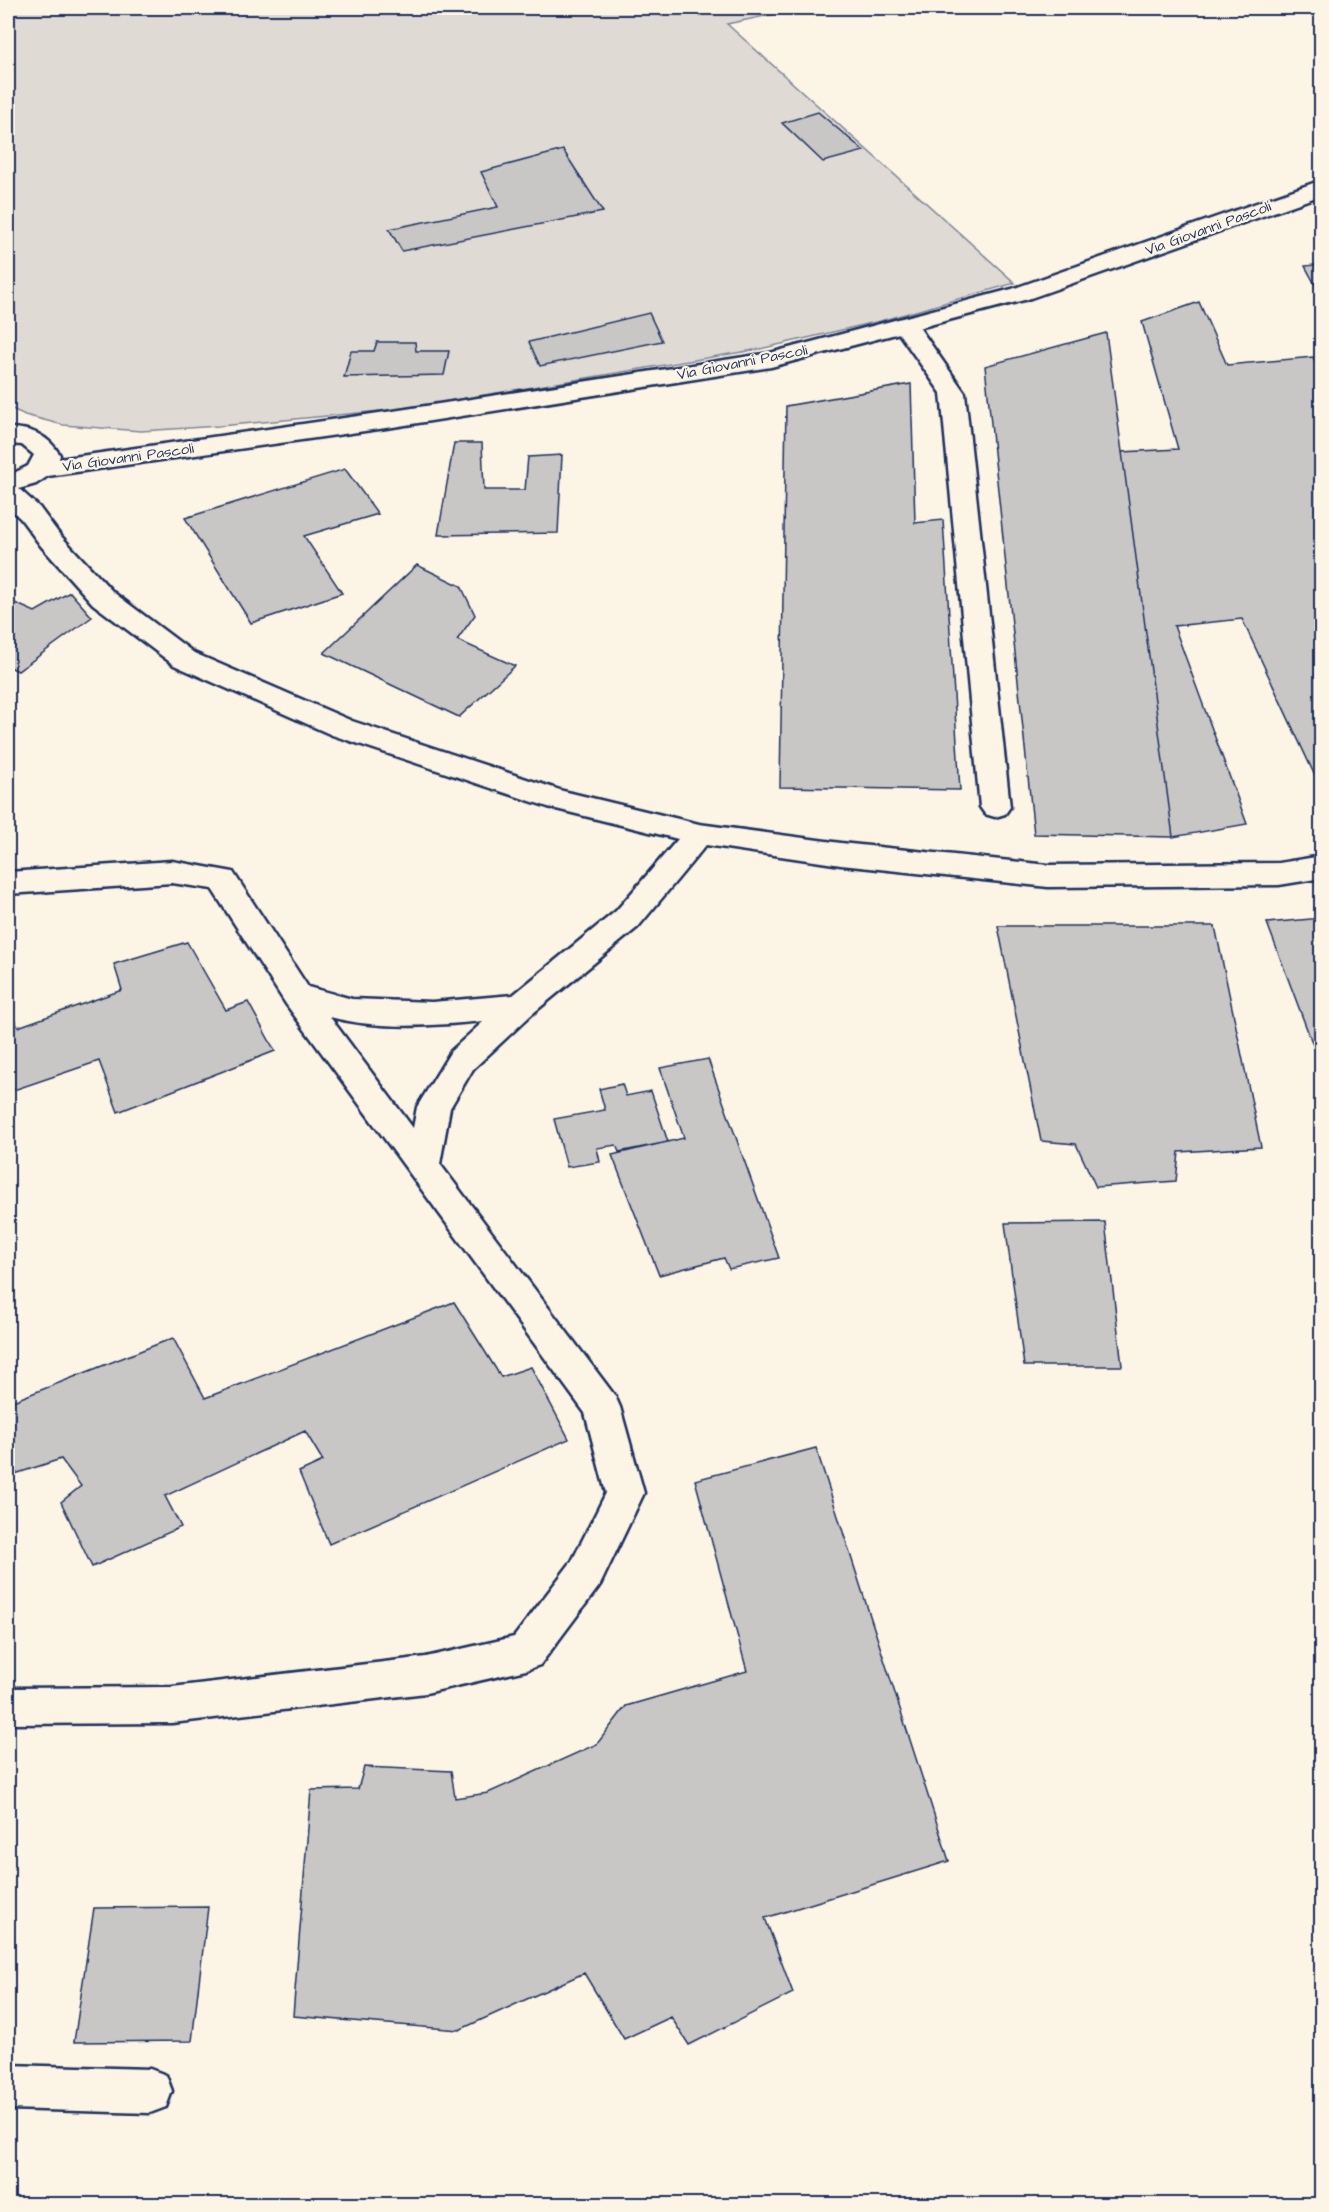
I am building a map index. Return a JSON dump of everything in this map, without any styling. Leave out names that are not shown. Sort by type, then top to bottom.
[{"type":"street","name":"Via Giovanni Pascoli","points":[[31,469],[393,419],[771,360],[1020,294],[1322,188]]},
{"type":"street","points":[[905,325],[953,393],[994,807]]},
{"type":"street","points":[[9,435],[31,438],[30,513]]},
{"type":"street","points":[[8,493],[30,513],[50,540],[103,598],[184,659],[353,732],[558,800],[699,834],[841,854],[1048,876],[1279,874],[1322,867]]},
{"type":"street","points":[[423,1166],[434,1107],[462,1060],[521,1006],[627,918],[699,834]]},
{"type":"street","points":[[8,883],[172,872],[222,880],[297,996],[603,1407],[625,1493],[586,1573],[526,1652],[426,1674],[195,1703],[8,1706]]},
{"type":"street","points":[[297,996],[352,1011],[432,1014],[521,1006]]},
{"type":"street","points":[[8,2087],[150,2091]]},
{"type":"shaded area","points":[[8,8],[790,8],[794,10],[727,24],[1015,283],[880,321],[760,349],[401,409],[141,431],[63,425],[25,415],[8,407]]},
{"type":"building","points":[[818,112],[864,151],[823,162],[782,123]]},
{"type":"building","points":[[563,150],[603,212],[402,251],[389,229],[498,207],[481,172]]},
{"type":"building","points":[[1322,264],[1322,297],[1305,266]]},
{"type":"building","points":[[1199,302],[1227,365],[1313,357],[1322,375],[1322,791],[1242,619],[1174,626],[1247,824],[1173,837],[1122,452],[1178,449],[1142,322]]},
{"type":"building","points":[[649,313],[662,341],[540,366],[529,342]]},
{"type":"building","points":[[1106,333],[1173,837],[1034,834],[985,366]]},
{"type":"building","points":[[377,342],[415,342],[416,351],[449,351],[444,375],[344,377],[351,351],[374,351]]},
{"type":"building","points":[[911,384],[915,523],[943,520],[960,790],[780,787],[786,406]]},
{"type":"building","points":[[454,443],[482,443],[484,490],[525,490],[528,457],[562,455],[558,533],[438,535]]},
{"type":"building","points":[[345,469],[378,514],[304,536],[342,593],[251,623],[185,518]]},
{"type":"building","points":[[417,565],[461,586],[475,615],[457,640],[515,666],[459,717],[324,653]]},
{"type":"building","points":[[70,592],[92,617],[18,671],[8,666],[8,600],[35,612]]},
{"type":"building","points":[[1322,918],[1322,1069],[1267,923]]},
{"type":"building","points":[[998,926],[1215,926],[1261,1147],[1179,1152],[1176,1181],[1096,1187],[1076,1144],[1041,1141]]},
{"type":"building","points":[[187,942],[226,1010],[248,1002],[275,1051],[118,1112],[99,1061],[8,1092],[8,1007],[18,1027],[122,990],[114,964]]},
{"type":"building","points":[[708,1059],[779,1258],[729,1269],[724,1258],[659,1275],[612,1155],[684,1138],[660,1068]]},
{"type":"building","points":[[622,1084],[626,1096],[651,1091],[668,1142],[619,1152],[616,1145],[597,1148],[600,1162],[567,1167],[554,1119],[605,1110],[599,1089]]},
{"type":"building","points":[[1105,1222],[1122,1366],[1024,1366],[1005,1223]]},
{"type":"building","points":[[454,1302],[501,1377],[531,1367],[569,1439],[329,1544],[299,1472],[323,1461],[305,1431],[165,1496],[181,1527],[92,1567],[61,1502],[81,1486],[61,1459],[9,1476],[8,1403],[173,1338],[205,1398]]},
{"type":"building","points":[[816,1448],[949,1861],[765,1918],[793,1993],[689,2045],[671,2017],[624,2039],[584,1973],[459,2030],[293,2016],[311,1790],[358,1789],[364,1767],[451,1771],[455,1798],[488,1793],[597,1744],[626,1706],[747,1671],[695,1480]]},
{"type":"building","points":[[208,1907],[192,2041],[74,2042],[94,1908]]}]
